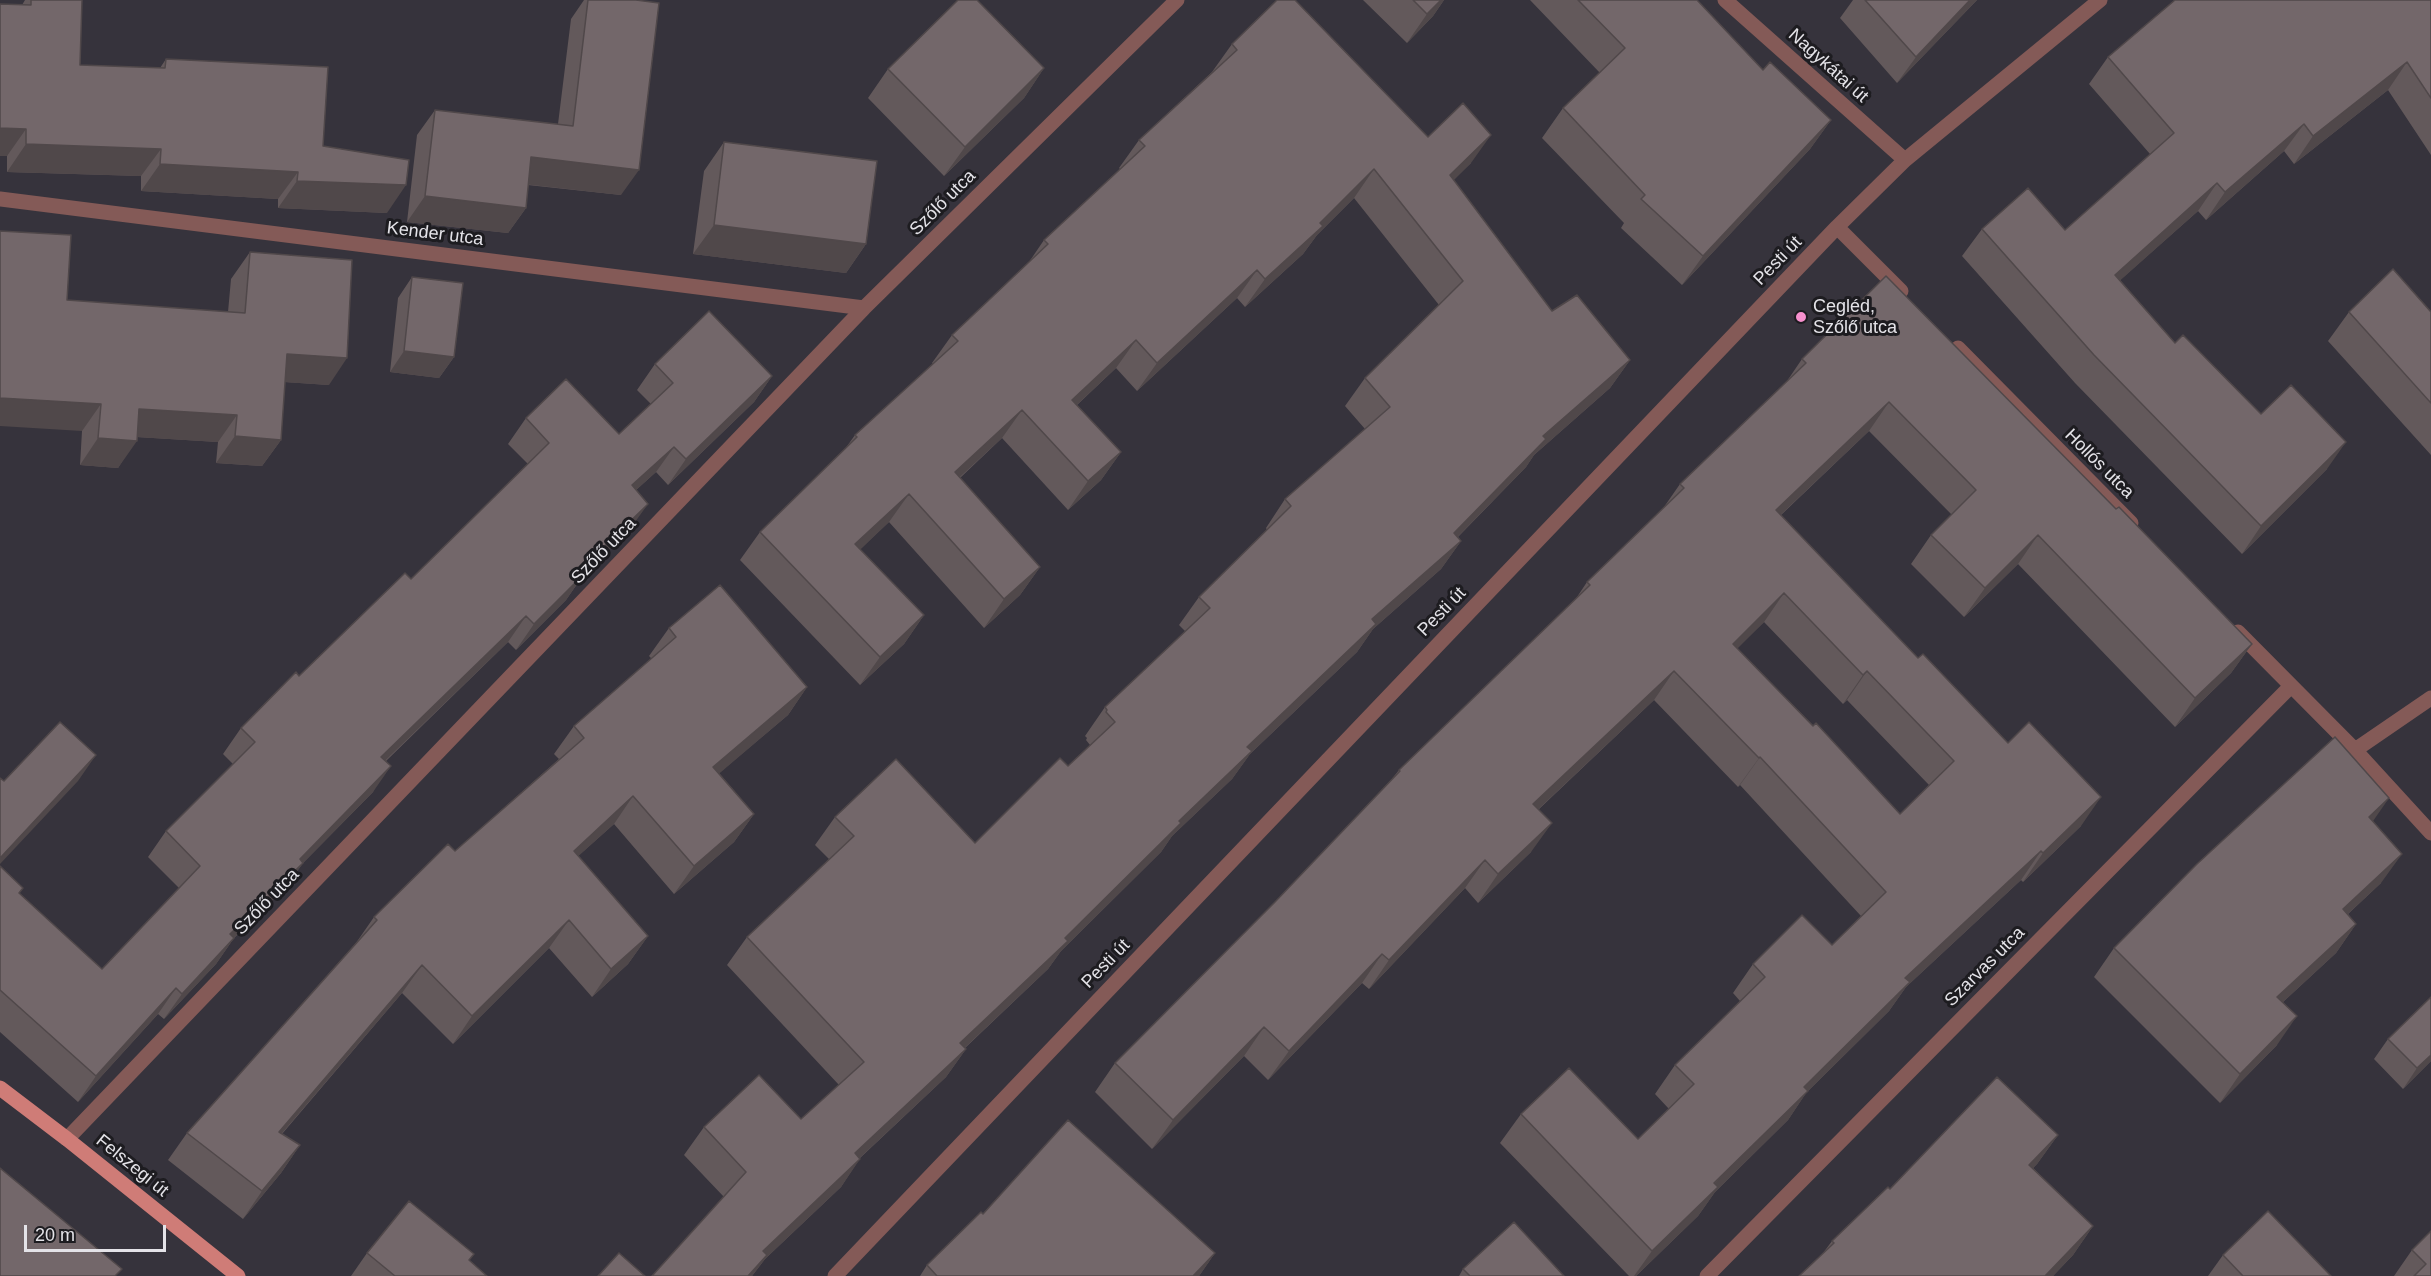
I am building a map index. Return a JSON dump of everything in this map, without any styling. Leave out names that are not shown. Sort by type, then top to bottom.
[{"type":"main road","name":"Felszegi út","points":[[0,1088],[67,1138],[238,1276]]},
{"type":"street","name":"Szőlő utca","points":[[67,1138],[864,308],[1177,0]]},
{"type":"street","name":"Nagykátai út","points":[[1725,0],[1905,160]]},
{"type":"street","name":"Pesti út","points":[[835,1276],[1837,227],[1905,160],[2100,0]]},
{"type":"street","name":"Kender utca","points":[[0,199],[864,308]]},
{"type":"street","points":[[1837,227],[1912,302]]},
{"type":"street","name":"Hollós utca","points":[[1946,336],[2140,532]]},
{"type":"street","points":[[2224,617],[2355,750],[2431,833]]},
{"type":"street","name":"Szarvas utca","points":[[1707,1276],[2291,686]]},
{"type":"street","points":[[2355,750],[2431,698]]},
{"type":"building","points":[[31,0],[82,0],[80,65],[165,68],[166,59],[328,67],[323,146],[409,160],[406,185],[297,181],[298,172],[160,164],[161,149],[26,144],[26,129],[0,128],[0,4],[31,5]]},
{"type":"building","points":[[588,0],[636,0],[659,3],[639,170],[531,157],[526,208],[425,196],[435,110],[573,126]]},
{"type":"building","points":[[958,0],[977,0],[1044,68],[965,147],[888,69]]},
{"type":"building","points":[[1277,0],[1295,0],[1428,137],[1463,103],[1491,135],[1450,175],[1552,311],[1577,295],[1630,360],[1543,436],[1546,439],[1454,533],[1461,541],[1372,619],[1376,624],[1247,747],[1252,751],[1179,821],[1181,823],[1065,938],[1068,941],[960,1043],[966,1049],[855,1153],[860,1159],[763,1251],[767,1255],[748,1276],[652,1276],[746,1172],[704,1127],[759,1075],[801,1119],[864,1062],[747,937],[854,836],[835,817],[896,759],[975,843],[1060,758],[1068,766],[1115,722],[1106,712],[1105,707],[1210,608],[1199,597],[1291,506],[1285,499],[1390,407],[1365,378],[1463,281],[1374,169],[1320,223],[1323,226],[1265,279],[1257,270],[1157,363],[1136,340],[1072,400],[1121,452],[1088,481],[1022,410],[955,472],[1040,567],[1004,599],[909,494],[855,544],[924,615],[880,657],[760,532],[857,437],[855,435],[958,341],[952,335],[1048,244],[1044,240],[1145,146],[1139,140],[1237,50],[1232,44]]},
{"type":"building","points":[[1413,0],[1441,0],[1427,14]]},
{"type":"building","points":[[1578,0],[1697,0],[1763,70],[1770,62],[1831,120],[1703,256],[1641,199],[1645,195],[1563,108],[1625,48]]},
{"type":"building","points":[[1865,0],[1970,0],[1916,57]]},
{"type":"building","points":[[2175,0],[2431,0],[2431,98],[2407,62],[2313,136],[2304,124],[2225,192],[2217,183],[2115,275],[2175,343],[2183,335],[2261,414],[2291,385],[2346,442],[2261,526],[2094,355],[1982,229],[2028,188],[2065,230],[2174,133],[2108,57]]},
{"type":"building","points":[[724,142],[877,161],[866,244],[714,225]]},
{"type":"building","points":[[0,231],[71,235],[67,300],[245,313],[250,252],[352,260],[347,358],[287,354],[281,440],[235,436],[237,415],[139,409],[137,441],[98,438],[101,404],[0,398]]},
{"type":"building","points":[[2393,269],[2431,312],[2431,403],[2349,312]]},
{"type":"building","points":[[1886,276],[2116,509],[2119,507],[2252,644],[2195,698],[2038,535],[1985,588],[1931,535],[1976,490],[1889,402],[1776,510],[1918,658],[1923,654],[2008,743],[2029,722],[2101,797],[1905,978],[1910,982],[1804,1087],[1808,1091],[1714,1183],[1718,1187],[1652,1251],[1521,1114],[1569,1068],[1638,1139],[1694,1084],[1675,1065],[1765,977],[1753,964],[1802,915],[1832,945],[1886,892],[1760,757],[1674,671],[1533,804],[1552,823],[1498,874],[1485,860],[1389,960],[1382,954],[1289,1051],[1264,1027],[1173,1120],[1115,1063],[1275,902],[1399,770],[1590,585],[1587,582],[1684,488],[1680,484],[1806,363],[1802,359]],"holes":[[[1784,593],[1863,675],[1867,671],[1954,761],[1900,814],[1816,723],[1813,726],[1733,644]]]},
{"type":"building","points":[[412,277],[463,283],[454,357],[404,351]]},
{"type":"building","points":[[709,311],[772,376],[686,459],[674,447],[632,485],[648,504],[580,570],[584,574],[534,624],[526,616],[381,757],[391,766],[300,859],[303,863],[230,934],[234,938],[182,994],[176,988],[96,1076],[0,990],[0,866],[23,888],[19,893],[102,969],[200,866],[166,831],[255,742],[241,728],[296,672],[299,676],[405,573],[411,579],[549,443],[526,418],[566,379],[619,434],[673,383],[655,364]]},
{"type":"building","points":[[720,585],[807,687],[713,767],[754,814],[694,866],[633,796],[574,851],[648,936],[611,969],[569,920],[472,1016],[422,965],[279,1132],[300,1145],[262,1191],[187,1133],[377,920],[374,917],[448,844],[455,851],[584,738],[574,726],[676,637],[669,628]]},
{"type":"building","points":[[60,722],[96,755],[0,858],[0,778],[4,781]]},
{"type":"building","points":[[2335,737],[2389,798],[2369,817],[2402,854],[2343,909],[2356,924],[2277,997],[2297,1016],[2240,1074],[2114,948],[2197,864]]},
{"type":"building","points":[[2431,997],[2431,1055],[2417,1068],[2388,1039]]},
{"type":"building","points":[[1997,1077],[2058,1135],[2029,1165],[2093,1226],[2045,1276],[1799,1276],[1888,1187],[1890,1189]]},
{"type":"building","points":[[1068,1120],[1215,1253],[1193,1276],[937,1276],[927,1265],[981,1212],[983,1214]]},
{"type":"building","points":[[0,1168],[122,1269],[115,1276],[0,1276]]},
{"type":"building","points":[[409,1201],[474,1254],[469,1260],[487,1276],[395,1276],[367,1253]]},
{"type":"building","points":[[2268,1211],[2331,1276],[2243,1276],[2223,1255]]},
{"type":"building","points":[[1514,1222],[1564,1276],[1470,1276],[1463,1269]]},
{"type":"building","points":[[2431,1231],[2431,1276],[2414,1276],[2426,1264],[2412,1250]]},
{"type":"building","points":[[619,1253],[645,1276],[598,1276]]},
{"type":"place","name":"Cegléd, Szőlő utca","points":[[1801,317]]}]
